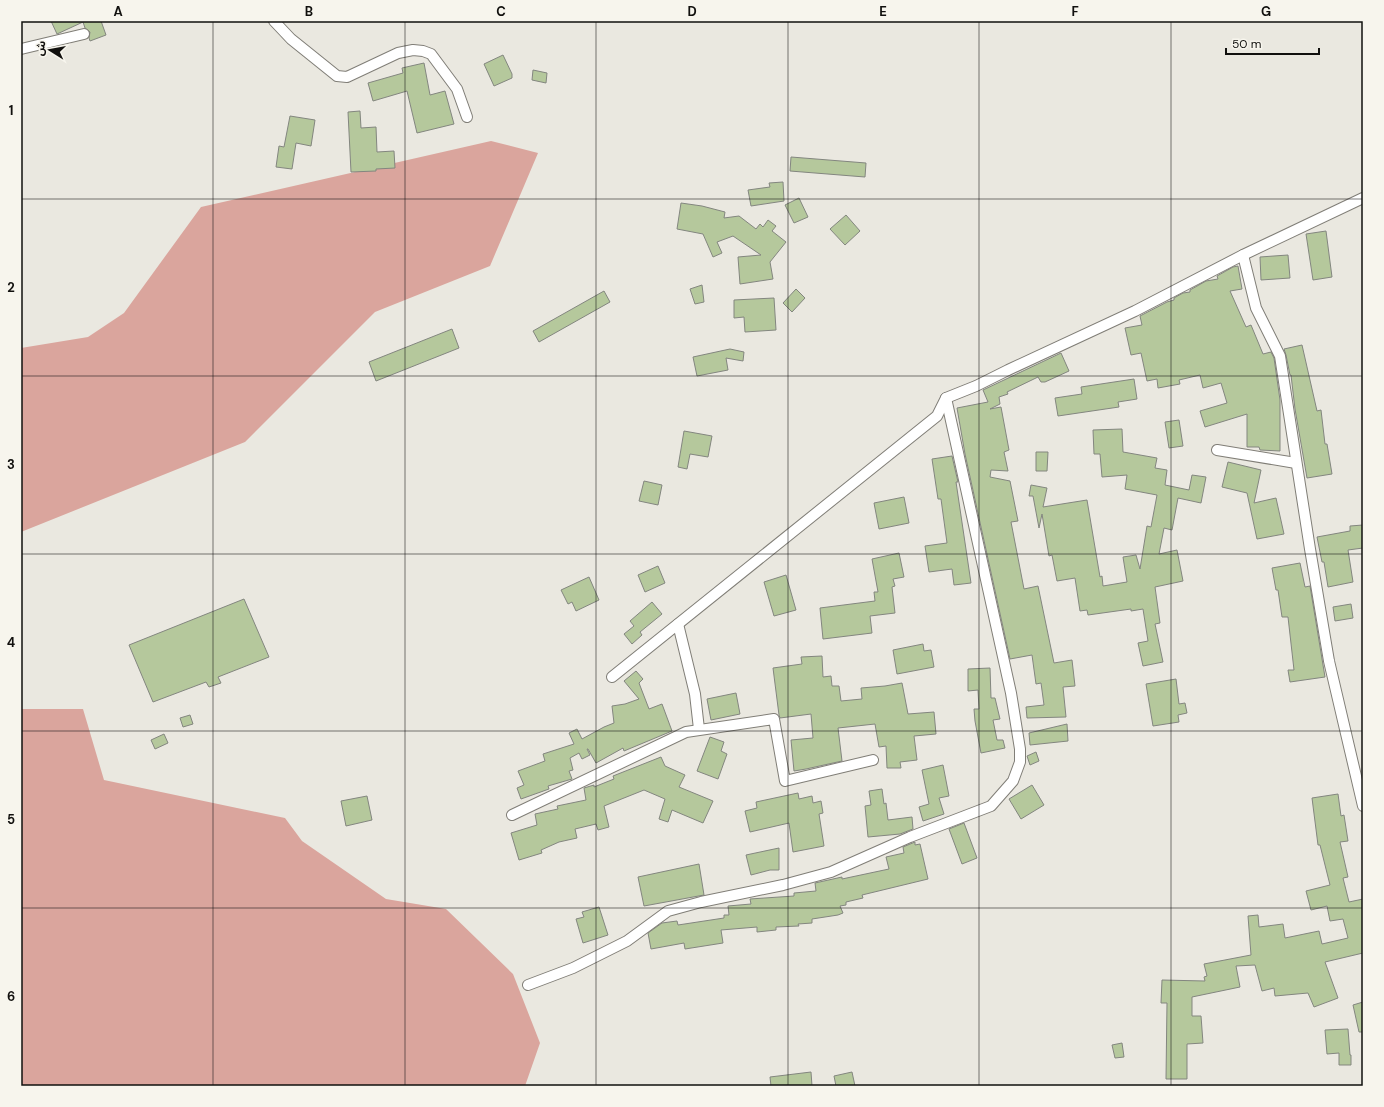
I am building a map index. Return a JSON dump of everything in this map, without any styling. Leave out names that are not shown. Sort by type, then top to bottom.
[{"type":"street","points":[[274,21],[291,39],[337,76],[347,77],[398,53],[413,50],[431,54],[457,89],[466,117]]},
{"type":"street","points":[[21,49],[84,34]]},
{"type":"street","points":[[612,678],[937,416],[946,398],[976,386],[1135,311],[1243,255],[1363,198]]},
{"type":"street","points":[[1243,255],[1256,308],[1280,356],[1329,661],[1363,806]]},
{"type":"street","points":[[528,985],[573,968],[627,941],[668,911],[701,902],[783,885],[831,872],[910,837],[991,806],[1013,781],[1020,762],[1020,749],[1011,693],[946,398]]},
{"type":"street","points":[[1216,450],[1296,463]]},
{"type":"street","points":[[678,624],[695,694],[699,729]]},
{"type":"street","points":[[512,815],[686,732],[699,729],[774,719],[786,781],[873,760]]},
{"type":"shaded area","points":[[491,141],[538,153],[490,266],[375,312],[245,442],[21,532],[21,348],[88,337],[124,313],[201,207]]},
{"type":"shaded area","points":[[21,709],[83,709],[104,780],[285,818],[302,841],[386,899],[446,909],[513,974],[540,1043],[525,1086],[21,1086]]},
{"type":"building","points":[[51,21],[101,21],[106,35],[90,41],[90,32],[85,28],[83,22],[57,34]]},
{"type":"building","points":[[503,55],[512,74],[512,78],[494,86],[484,64]]},
{"type":"building","points":[[424,63],[430,95],[445,91],[454,124],[417,133],[407,91],[373,101],[368,83],[403,73],[402,68]]},
{"type":"building","points":[[533,70],[547,73],[546,83],[532,80]]},
{"type":"building","points":[[360,111],[361,128],[376,127],[377,152],[394,151],[395,168],[376,169],[376,171],[351,172],[348,112]]},
{"type":"building","points":[[290,116],[315,120],[311,146],[296,143],[292,169],[276,167],[279,146],[284,147]]},
{"type":"building","points":[[791,157],[866,163],[865,177],[790,171]]},
{"type":"building","points":[[783,182],[784,201],[751,206],[748,190],[770,187],[769,183]]},
{"type":"building","points":[[799,198],[808,217],[794,223],[785,205]]},
{"type":"building","points":[[681,203],[702,206],[725,212],[724,218],[739,216],[756,229],[760,224],[763,227],[768,220],[776,226],[772,231],[786,242],[770,262],[773,279],[740,284],[738,257],[761,255],[733,236],[717,242],[722,253],[713,257],[703,234],[677,229]]},
{"type":"building","points":[[846,215],[860,231],[845,245],[830,229]]},
{"type":"building","points":[[1326,231],[1332,277],[1313,280],[1306,234]]},
{"type":"building","points":[[1288,255],[1290,278],[1261,280],[1260,257]]},
{"type":"building","points":[[1238,266],[1242,289],[1230,291],[1246,327],[1251,325],[1263,354],[1271,352],[1274,358],[1280,400],[1280,451],[1260,450],[1259,447],[1247,447],[1247,414],[1205,427],[1200,411],[1227,403],[1221,383],[1203,388],[1200,375],[1179,380],[1180,384],[1158,388],[1157,379],[1147,381],[1141,353],[1131,355],[1125,328],[1142,325],[1140,316],[1174,300],[1174,298],[1183,293],[1190,292],[1190,290],[1206,281],[1218,279],[1217,276],[1233,267]]},
{"type":"building","points":[[702,285],[704,302],[695,304],[690,289]]},
{"type":"building","points":[[796,289],[805,298],[792,312],[783,303]]},
{"type":"building","points":[[604,291],[610,302],[539,342],[533,331]]},
{"type":"building","points":[[774,298],[776,330],[745,332],[744,317],[734,318],[734,300]]},
{"type":"building","points":[[452,329],[459,348],[376,381],[369,362]]},
{"type":"building","points":[[1302,345],[1317,411],[1321,410],[1325,444],[1327,444],[1332,474],[1307,478],[1295,409],[1291,375],[1284,349]]},
{"type":"building","points":[[730,349],[744,352],[743,361],[726,358],[728,370],[697,376],[693,357]]},
{"type":"building","points":[[1061,353],[1069,371],[1045,382],[1041,382],[1038,377],[1007,392],[1008,394],[999,397],[1000,404],[990,409],[1001,407],[1009,450],[1004,452],[1008,471],[991,470],[990,477],[1010,481],[1018,521],[1011,522],[1024,589],[1038,586],[1054,663],[1072,660],[1075,686],[1063,687],[1066,717],[1027,718],[1026,707],[1044,705],[1041,683],[1036,684],[1032,655],[1010,659],[965,454],[957,408],[988,402],[983,390]]},
{"type":"building","points":[[1134,379],[1137,399],[1118,402],[1119,407],[1058,416],[1055,398],[1082,394],[1081,387]]},
{"type":"building","points":[[1179,420],[1183,446],[1169,448],[1165,422]]},
{"type":"building","points":[[1122,429],[1123,452],[1157,458],[1155,468],[1167,470],[1165,485],[1189,490],[1192,475],[1206,477],[1201,503],[1178,498],[1172,530],[1164,528],[1159,554],[1177,550],[1183,581],[1155,587],[1160,623],[1155,624],[1163,662],[1143,666],[1138,643],[1148,641],[1143,609],[1131,611],[1131,609],[1088,615],[1087,610],[1080,611],[1075,578],[1057,581],[1052,555],[1049,556],[1042,514],[1039,528],[1033,496],[1029,496],[1031,485],[1047,488],[1043,507],[1087,500],[1100,577],[1102,576],[1103,586],[1127,582],[1123,557],[1136,555],[1140,569],[1147,526],[1151,527],[1157,495],[1125,489],[1127,475],[1102,477],[1100,454],[1094,454],[1093,430]]},
{"type":"building","points":[[684,431],[712,436],[708,457],[690,454],[687,469],[678,467]]},
{"type":"building","points":[[1036,452],[1048,452],[1047,471],[1036,471]]},
{"type":"building","points":[[952,456],[958,482],[956,482],[971,583],[954,585],[952,569],[929,572],[925,546],[947,543],[941,499],[938,499],[932,459]]},
{"type":"building","points":[[1228,462],[1261,470],[1254,503],[1276,498],[1284,534],[1257,539],[1247,493],[1222,487]]},
{"type":"building","points":[[644,481],[662,485],[658,505],[639,501]]},
{"type":"building","points":[[904,497],[909,523],[879,529],[874,503]]},
{"type":"building","points":[[1363,525],[1363,548],[1348,550],[1353,582],[1328,587],[1324,562],[1322,562],[1317,537],[1350,531],[1350,526]]},
{"type":"building","points":[[899,553],[904,577],[893,579],[895,586],[892,587],[895,613],[870,616],[872,633],[823,639],[820,608],[875,601],[874,592],[878,592],[872,559]]},
{"type":"building","points":[[1300,563],[1305,587],[1310,586],[1325,677],[1290,682],[1288,670],[1294,670],[1288,617],[1282,617],[1278,590],[1276,590],[1272,568]]},
{"type":"building","points":[[658,566],[665,583],[645,592],[638,575]]},
{"type":"building","points":[[786,575],[796,610],[774,616],[764,582]]},
{"type":"building","points":[[589,577],[599,600],[576,611],[572,602],[568,604],[561,590]]},
{"type":"building","points":[[244,599],[269,657],[218,677],[221,683],[209,687],[206,682],[153,702],[129,645]]},
{"type":"building","points":[[652,602],[662,614],[640,632],[642,635],[632,644],[624,634],[634,626],[630,621]]},
{"type":"building","points":[[1351,604],[1353,618],[1335,621],[1333,607]]},
{"type":"building","points":[[923,644],[924,651],[931,650],[934,667],[897,674],[893,650]]},
{"type":"building","points":[[822,656],[823,677],[831,676],[832,686],[839,686],[841,701],[862,699],[861,688],[902,683],[908,714],[934,712],[936,734],[914,736],[917,760],[900,762],[901,768],[887,768],[886,746],[879,747],[875,724],[838,728],[842,761],[794,771],[791,740],[813,738],[811,714],[780,718],[773,668],[802,664],[801,657]]},
{"type":"building","points":[[990,668],[991,698],[995,698],[1000,719],[993,720],[997,740],[1003,740],[1005,748],[981,753],[974,709],[979,709],[978,690],[968,691],[968,669]]},
{"type":"building","points":[[636,671],[643,679],[639,683],[649,709],[662,704],[672,731],[624,751],[623,748],[596,763],[587,749],[590,755],[582,759],[579,753],[570,758],[573,770],[569,771],[572,779],[548,786],[549,789],[521,799],[517,788],[524,785],[518,771],[545,761],[543,754],[574,744],[569,733],[577,729],[582,739],[614,723],[612,706],[625,704],[639,699],[624,681]]},
{"type":"building","points":[[1176,679],[1179,704],[1185,703],[1187,713],[1178,715],[1179,722],[1153,726],[1146,684]]},
{"type":"building","points":[[736,693],[740,714],[711,720],[707,699]]},
{"type":"building","points":[[190,715],[193,724],[183,727],[180,718]]},
{"type":"building","points":[[1067,724],[1068,741],[1030,745],[1029,733]]},
{"type":"building","points":[[164,734],[168,743],[155,749],[151,740]]},
{"type":"building","points":[[710,737],[724,742],[721,751],[727,754],[718,779],[697,771]]},
{"type":"building","points":[[1036,752],[1039,761],[1030,765],[1027,756]]},
{"type":"building","points":[[661,757],[665,766],[685,775],[679,787],[713,801],[703,823],[672,810],[668,822],[659,819],[665,799],[644,790],[604,806],[609,827],[598,830],[596,824],[575,829],[577,838],[559,842],[541,850],[542,853],[519,860],[511,833],[537,825],[535,814],[558,809],[557,806],[586,800],[584,788],[594,785],[594,787],[614,779],[613,776]]},
{"type":"building","points":[[943,765],[949,796],[939,798],[944,814],[923,821],[919,807],[929,804],[922,770]]},
{"type":"building","points":[[1032,785],[1044,805],[1021,819],[1009,799]]},
{"type":"building","points":[[882,789],[884,804],[886,803],[888,820],[912,817],[913,829],[900,834],[868,837],[865,806],[871,805],[869,791]]},
{"type":"building","points":[[798,793],[799,799],[812,796],[813,803],[821,801],[823,813],[819,814],[824,846],[793,852],[789,823],[750,832],[745,811],[757,808],[756,802]]},
{"type":"building","points":[[1338,794],[1341,816],[1344,815],[1348,841],[1340,842],[1348,877],[1343,878],[1349,902],[1363,899],[1363,953],[1325,962],[1338,998],[1314,1007],[1308,993],[1275,996],[1274,988],[1262,991],[1255,965],[1236,966],[1240,987],[1192,997],[1192,1016],[1201,1016],[1203,1043],[1187,1044],[1187,1079],[1166,1079],[1167,1003],[1161,1003],[1162,980],[1205,981],[1204,977],[1207,976],[1204,964],[1251,955],[1248,916],[1258,915],[1259,927],[1283,924],[1285,938],[1319,931],[1322,944],[1348,938],[1343,919],[1330,921],[1327,906],[1311,910],[1306,891],[1330,885],[1320,845],[1318,845],[1312,798]]},
{"type":"building","points":[[367,796],[372,820],[346,826],[341,801]]},
{"type":"building","points":[[964,823],[977,858],[962,864],[949,829]]},
{"type":"building","points":[[915,842],[915,845],[920,844],[928,879],[862,895],[863,898],[846,902],[846,905],[840,906],[843,913],[812,919],[812,923],[798,924],[799,926],[776,927],[776,930],[757,932],[757,927],[721,930],[723,943],[685,949],[684,943],[651,949],[648,933],[662,923],[677,921],[678,925],[724,918],[724,915],[729,915],[728,906],[751,904],[750,899],[794,896],[794,893],[816,891],[815,883],[889,869],[886,857],[904,853],[903,847]]},
{"type":"building","points":[[779,848],[779,870],[770,870],[751,875],[746,855]]},
{"type":"building","points":[[699,864],[704,895],[644,906],[638,877]]},
{"type":"building","points":[[599,907],[608,935],[583,943],[576,919],[584,917],[582,912]]},
{"type":"building","points":[[1363,1002],[1363,1032],[1359,1032],[1353,1005]]},
{"type":"building","points":[[1348,1029],[1351,1065],[1339,1065],[1339,1053],[1327,1054],[1325,1030]]},
{"type":"building","points":[[1122,1043],[1124,1057],[1115,1058],[1112,1045]]},
{"type":"building","points":[[811,1072],[812,1086],[771,1086],[770,1077]]},
{"type":"building","points":[[852,1072],[855,1086],[836,1086],[834,1076]]}]
